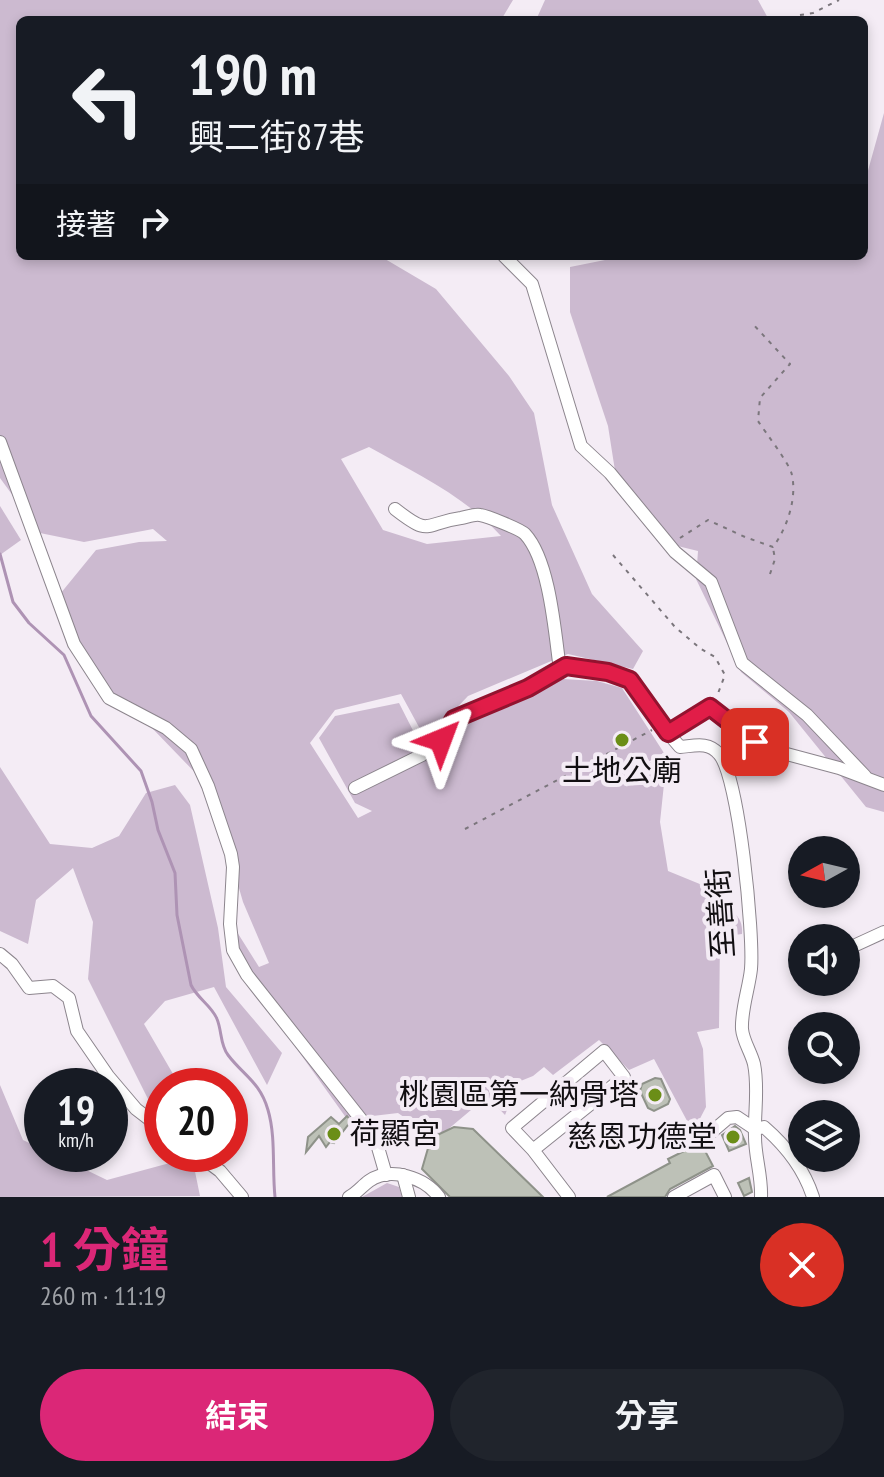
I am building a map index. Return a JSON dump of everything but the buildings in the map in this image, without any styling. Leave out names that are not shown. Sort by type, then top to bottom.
[{"type":"street","points":[[508,260],[532,284],[581,446],[610,473],[675,552],[711,582],[742,663],[807,715],[865,776]]},
{"type":"street","points":[[0,442],[74,644],[109,698],[166,728],[191,749],[208,786],[233,867],[230,924],[233,950],[247,975],[375,1137],[386,1175]]},
{"type":"street","points":[[395,509],[415,524],[430,528],[453,519],[479,515],[524,532],[535,550],[547,584],[560,670]]},
{"type":"street","points":[[355,788],[422,755],[441,740],[454,719],[528,688],[566,666],[579,666],[630,680],[665,729],[710,707],[755,742],[865,776],[884,785]]},
{"type":"street","name":"至善街","points":[[665,729],[680,747],[708,745],[717,751],[724,760],[734,799],[753,928],[742,1029],[754,1063],[755,1129],[761,1197]]},
{"type":"street","points":[[860,943],[884,932]]},
{"type":"street","points":[[0,954],[12,964],[29,988],[53,986],[69,998],[77,1031],[108,1076],[144,1115]]},
{"type":"street","points":[[533,1150],[624,1077],[604,1051],[512,1128],[569,1197]]},
{"type":"street","points":[[693,1140],[707,1136],[728,1118],[737,1117],[755,1129],[764,1127],[778,1139],[806,1177],[813,1197]]},
{"type":"street","points":[[221,1172],[242,1197]]},
{"type":"street","points":[[349,1197],[371,1179],[386,1175],[403,1175],[424,1184],[439,1197]]},
{"type":"street","points":[[403,1175],[409,1197]]},
{"type":"street","points":[[674,1197],[714,1175],[725,1197]]},
{"type":"path","points":[[800,15],[813,13],[839,0]]},
{"type":"path","points":[[751,322],[790,364],[760,398],[758,421],[792,473],[785,531],[773,547],[775,559],[770,574]]},
{"type":"path","points":[[663,538],[682,538],[708,520],[773,547]]},
{"type":"path","points":[[613,555],[675,627],[715,657],[725,675],[710,707]]},
{"type":"path","points":[[465,829],[665,729]]},
{"type":"shaded area","points":[[0,0],[513,0],[503,16],[16,16],[16,260],[387,260],[436,289],[509,376],[534,413],[552,505],[592,594],[643,651],[633,669],[568,654],[468,696],[426,740],[401,694],[335,710],[310,743],[358,818],[372,811],[355,803],[319,738],[335,716],[399,703],[428,760],[462,723],[563,679],[597,681],[622,688],[664,753],[648,762],[666,765],[660,822],[668,871],[712,889],[708,901],[732,912],[742,926],[742,934],[720,937],[719,1028],[697,1032],[703,1049],[706,1107],[693,1132],[654,1059],[629,1070],[599,1040],[553,1075],[544,1067],[518,1082],[505,1115],[485,1094],[440,1136],[427,1133],[398,1113],[347,1119],[236,964],[237,932],[259,967],[269,963],[243,902],[210,788],[152,728],[96,683],[56,599],[96,550],[139,542],[167,541],[153,529],[84,542],[40,533],[0,478]],"holes":[[[369,447],[456,497],[501,536],[427,544],[383,530],[341,459]]]},
{"type":"shaded area","points":[[545,0],[758,0],[767,16],[538,16]]},
{"type":"shaded area","points":[[884,113],[884,812],[866,807],[789,712],[741,672],[696,579],[698,551],[657,541],[616,477],[608,426],[570,312],[570,267],[605,260],[868,260],[868,171]]},
{"type":"shaded area","points":[[0,506],[21,540],[0,555]]},
{"type":"shaded area","points":[[0,767],[50,844],[92,848],[119,836],[146,793],[175,785],[190,805],[218,928],[226,987],[282,1053],[267,1085],[214,987],[165,1001],[144,1024],[170,1068],[144,1068],[144,1091],[88,979],[93,922],[73,868],[36,900],[28,944],[0,931]]},
{"type":"shaded area","points":[[0,1085],[24,1140],[24,1172],[90,1172],[107,1180],[144,1170],[195,1172],[200,1196],[0,1197]]},
{"type":"shaded area","points":[[387,1183],[399,1187],[402,1197],[362,1197]]},
{"type":"waterway","points":[[0,554],[13,602],[29,623],[64,655],[91,716],[141,771],[158,830],[175,873],[177,915],[191,985],[215,1014],[225,1051],[265,1100],[273,1142],[275,1197]]},
{"type":"place","name":"土地公廟","points":[[622,740]]},
{"type":"place","name":"桃園區第一納骨塔","points":[[655,1095]]},
{"type":"place","name":"荷顯宮","points":[[334,1134]]},
{"type":"place","name":"慈恩功德堂","points":[[733,1137]]},
{"type":"route","points":[[441,740],[454,719],[528,688],[566,666],[579,666],[630,680],[668,733],[710,707],[755,742]]}]
